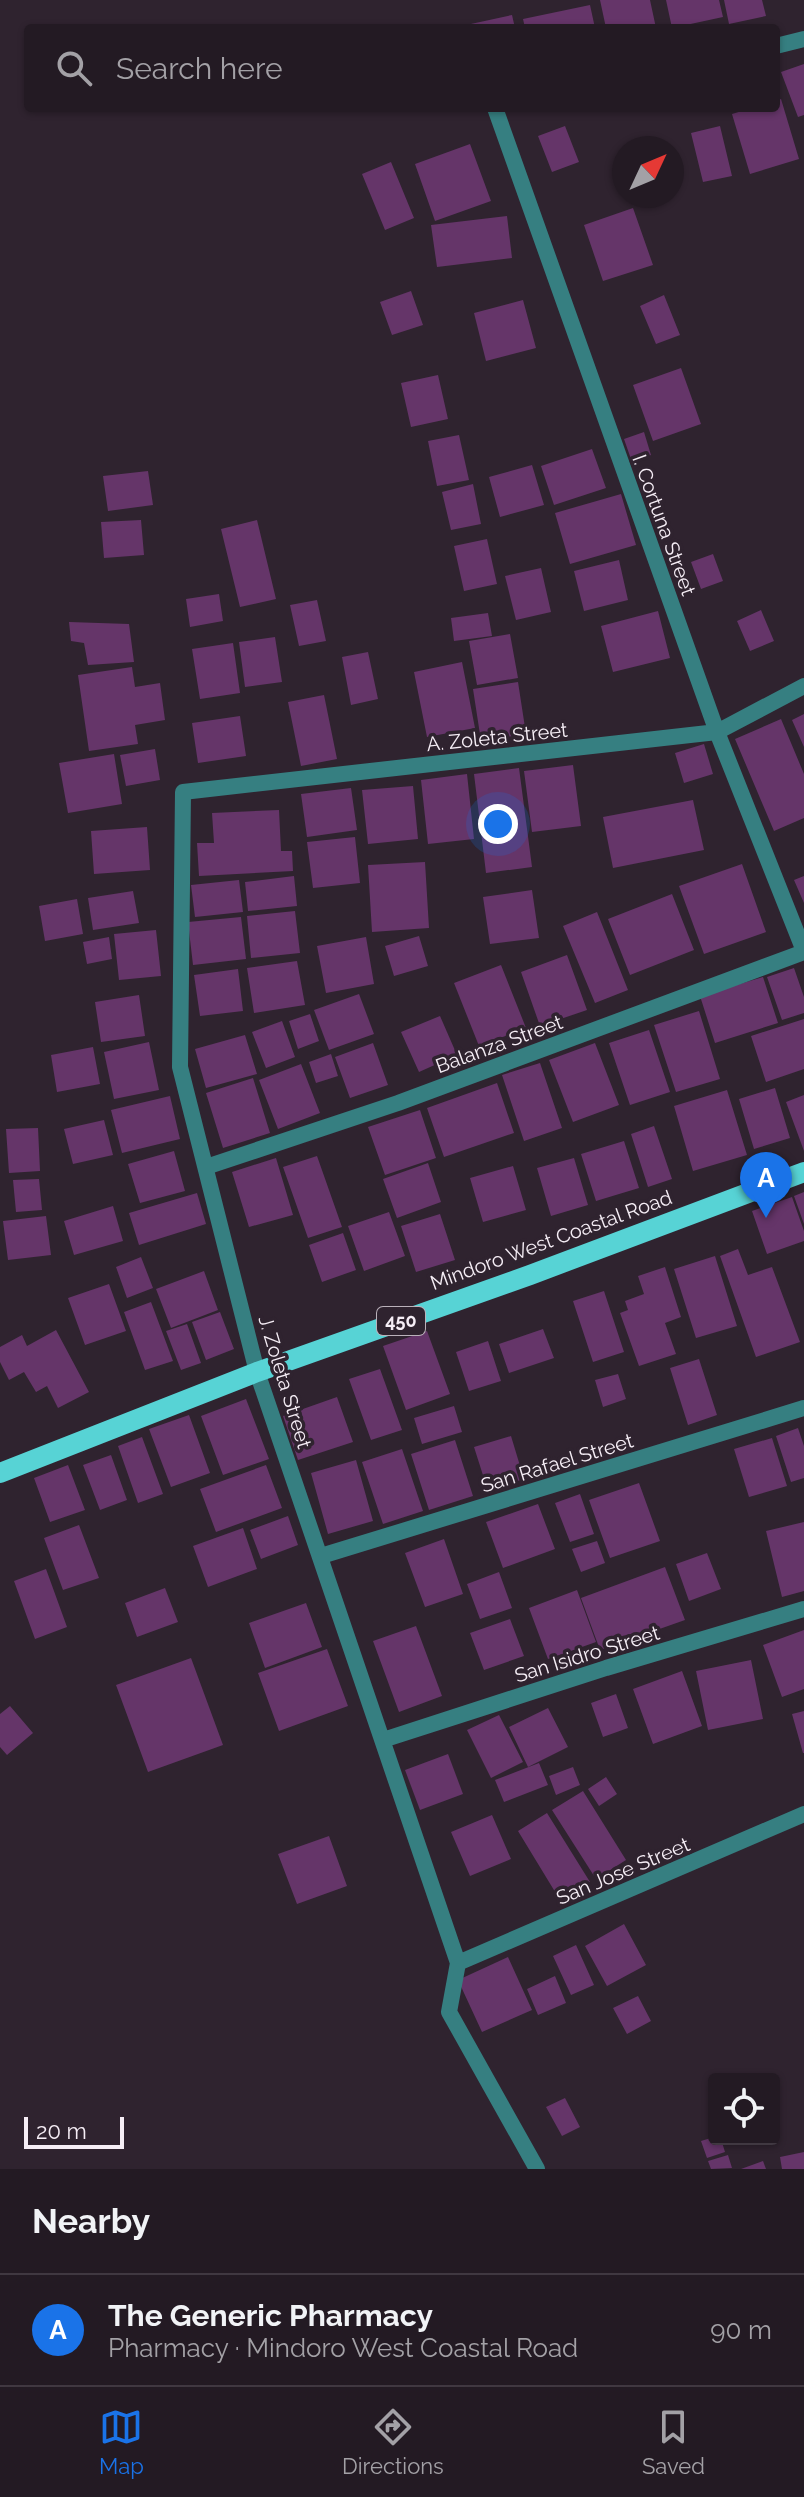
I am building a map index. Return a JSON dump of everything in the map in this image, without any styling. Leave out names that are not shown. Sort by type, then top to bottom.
[{"type":"main road","name":"Mindoro West Coastal Road","points":[[0,1473],[257,1372],[530,1275],[804,1172]]},
{"type":"street","points":[[780,45],[804,39]]},
{"type":"street","name":"I. Cortuna Street","points":[[496,112],[717,732],[804,952]]},
{"type":"street","name":"A. Zoleta Street","points":[[183,792],[717,732],[804,686]]},
{"type":"street","name":"J. Zoleta Street","points":[[183,792],[180,1067],[257,1372],[458,1963]]},
{"type":"street","name":"Balanza Street","points":[[206,1167],[398,1103],[804,952]]},
{"type":"street","name":"San Rafael Street","points":[[321,1556],[804,1408]]},
{"type":"street","name":"San Isidro Street","points":[[383,1740],[606,1668],[804,1609]]},
{"type":"street","name":"San Jose Street","points":[[458,1963],[804,1814]]},
{"type":"street","points":[[458,1963],[449,2012],[537,2169]]},
{"type":"building","points":[[600,0],[650,0],[655,24],[605,24]]},
{"type":"building","points":[[666,0],[719,0],[723,17],[691,24],[671,24]]},
{"type":"building","points":[[724,0],[762,0],[766,16],[729,24]]},
{"type":"building","points":[[590,5],[594,24],[524,24],[523,19]]},
{"type":"building","points":[[512,15],[514,24],[471,24]]},
{"type":"building","points":[[804,64],[804,115],[798,117],[781,72]]},
{"type":"building","points":[[780,99],[799,159],[750,174],[732,114],[780,112]]},
{"type":"building","points":[[565,126],[579,162],[552,172],[538,136]]},
{"type":"building","points":[[720,126],[732,176],[703,182],[691,133]]},
{"type":"building","points":[[470,144],[491,201],[435,221],[415,164]]},
{"type":"building","points":[[391,162],[414,218],[385,230],[362,174]]},
{"type":"building","points":[[633,208],[653,265],[603,281],[584,225]]},
{"type":"building","points":[[507,216],[512,258],[437,267],[431,225]]},
{"type":"building","points":[[411,291],[423,325],[392,335],[380,302]]},
{"type":"building","points":[[664,295],[680,335],[656,344],[640,306]]},
{"type":"building","points":[[523,300],[536,348],[486,361],[474,313]]},
{"type":"building","points":[[681,368],[701,424],[653,441],[633,385]]},
{"type":"building","points":[[438,375],[448,419],[411,427],[401,383]]},
{"type":"building","points":[[644,432],[651,455],[632,462],[624,439]]},
{"type":"building","points":[[459,435],[469,480],[437,486],[428,441]]},
{"type":"building","points":[[592,449],[606,488],[554,505],[541,466]]},
{"type":"building","points":[[532,465],[544,505],[500,517],[489,477]]},
{"type":"building","points":[[148,471],[153,505],[108,511],[103,476]]},
{"type":"building","points":[[473,484],[481,524],[451,530],[442,492]]},
{"type":"building","points":[[621,494],[636,545],[570,564],[555,513]]},
{"type":"building","points":[[141,520],[144,555],[104,558],[101,522]]},
{"type":"building","points":[[257,520],[276,599],[240,607],[221,529]]},
{"type":"building","points":[[487,539],[497,584],[464,591],[454,546]]},
{"type":"building","points":[[713,554],[723,581],[701,589],[691,562]]},
{"type":"building","points":[[619,560],[628,600],[584,611],[574,571]]},
{"type":"building","points":[[541,568],[551,612],[516,620],[505,576]]},
{"type":"building","points":[[219,594],[223,621],[190,627],[186,599]]},
{"type":"building","points":[[317,600],[326,641],[299,646],[290,605]]},
{"type":"building","points":[[761,610],[774,641],[750,651],[737,621]]},
{"type":"building","points":[[658,611],[670,658],[613,672],[601,626]]},
{"type":"building","points":[[488,613],[492,636],[454,641],[451,618]]},
{"type":"building","points":[[69,622],[129,624],[134,662],[88,665],[84,643],[71,641]]},
{"type":"building","points":[[510,634],[518,678],[477,685],[469,641]]},
{"type":"building","points":[[275,637],[282,682],[245,687],[239,642]]},
{"type":"building","points":[[233,643],[240,693],[200,699],[192,649]]},
{"type":"building","points":[[368,652],[378,699],[351,705],[342,657]]},
{"type":"building","points":[[462,662],[475,728],[427,737],[414,672]]},
{"type":"building","points":[[132,667],[135,687],[160,683],[165,720],[135,725],[138,744],[89,751],[78,675]]},
{"type":"building","points":[[518,682],[526,734],[481,741],[473,689]]},
{"type":"building","points":[[324,695],[337,759],[301,766],[288,702]]},
{"type":"building","points":[[804,714],[804,747],[792,720]]},
{"type":"building","points":[[240,716],[246,756],[198,763],[192,723]]},
{"type":"building","points":[[781,719],[804,774],[804,818],[774,831],[735,739]]},
{"type":"building","points":[[704,744],[713,774],[684,783],[675,753]]},
{"type":"building","points":[[155,749],[160,780],[126,786],[120,755]]},
{"type":"building","points":[[114,754],[122,804],[68,813],[59,763]]},
{"type":"building","points":[[573,765],[581,826],[532,832],[524,771]]},
{"type":"building","points":[[519,768],[532,867],[486,873],[474,774]]},
{"type":"building","points":[[467,774],[474,839],[428,844],[421,780]]},
{"type":"building","points":[[413,786],[418,839],[368,844],[362,790]]},
{"type":"building","points":[[351,788],[357,830],[307,837],[301,794]]},
{"type":"building","points":[[693,800],[704,850],[613,868],[603,817]]},
{"type":"building","points":[[279,810],[281,851],[292,851],[293,871],[199,876],[197,843],[214,843],[212,813]]},
{"type":"building","points":[[147,827],[150,870],[94,874],[91,831]]},
{"type":"building","points":[[355,837],[360,883],[313,888],[307,842]]},
{"type":"building","points":[[425,862],[429,928],[372,932],[368,865]]},
{"type":"building","points":[[742,864],[766,932],[704,954],[679,886]]},
{"type":"building","points":[[294,876],[297,906],[248,911],[245,882]]},
{"type":"building","points":[[804,876],[804,903],[794,880]]},
{"type":"building","points":[[239,880],[243,912],[195,917],[191,885]]},
{"type":"building","points":[[532,890],[539,938],[490,944],[483,897]]},
{"type":"building","points":[[133,891],[139,923],[93,930],[88,898]]},
{"type":"building","points":[[672,894],[694,950],[630,975],[608,919]]},
{"type":"building","points":[[77,899],[83,934],[45,941],[39,906]]},
{"type":"building","points":[[295,911],[300,953],[251,958],[247,916]]},
{"type":"building","points":[[597,912],[628,990],[595,1003],[563,926]]},
{"type":"building","points":[[241,917],[246,959],[193,965],[188,922]]},
{"type":"building","points":[[156,930],[161,976],[119,980],[114,934]]},
{"type":"building","points":[[419,936],[428,966],[394,976],[385,946]]},
{"type":"building","points":[[109,937],[112,959],[87,964],[83,942]]},
{"type":"building","points":[[366,937],[374,984],[326,993],[317,946]]},
{"type":"building","points":[[567,955],[587,1010],[540,1026],[521,972]]},
{"type":"building","points":[[297,961],[305,1005],[254,1013],[247,968]]},
{"type":"building","points":[[501,965],[526,1028],[479,1046],[454,983]]},
{"type":"building","points":[[794,968],[804,997],[804,1013],[782,1020],[767,977]]},
{"type":"building","points":[[238,969],[243,1011],[200,1016],[194,975]]},
{"type":"building","points":[[763,977],[778,1023],[715,1043],[700,996]]},
{"type":"building","points":[[359,994],[374,1034],[329,1050],[314,1010]]},
{"type":"building","points":[[139,995],[145,1036],[101,1042],[95,1002]]},
{"type":"building","points":[[699,1011],[720,1079],[676,1092],[654,1025]]},
{"type":"building","points":[[310,1014],[319,1041],[298,1049],[289,1021]]},
{"type":"building","points":[[440,1016],[457,1055],[419,1072],[401,1032]]},
{"type":"building","points":[[804,1019],[804,1069],[766,1082],[751,1036]]},
{"type":"building","points":[[282,1021],[295,1057],[266,1068],[252,1032]]},
{"type":"building","points":[[649,1030],[670,1092],[630,1105],[609,1043]]},
{"type":"building","points":[[245,1035],[257,1074],[206,1088],[195,1049]]},
{"type":"building","points":[[149,1042],[159,1090],[114,1099],[104,1052]]},
{"type":"building","points":[[373,1043],[388,1085],[350,1098],[335,1057]]},
{"type":"building","points":[[595,1043],[619,1105],[573,1122],[549,1060]]},
{"type":"building","points":[[93,1047],[100,1084],[57,1092],[51,1055]]},
{"type":"building","points":[[331,1054],[338,1076],[316,1083],[309,1062]]},
{"type":"building","points":[[540,1063],[562,1128],[524,1141],[502,1075]]},
{"type":"building","points":[[301,1064],[320,1113],[278,1129],[259,1080]]},
{"type":"building","points":[[253,1078],[270,1133],[223,1148],[206,1093]]},
{"type":"building","points":[[497,1083],[514,1133],[444,1157],[427,1108]]},
{"type":"building","points":[[775,1088],[790,1138],[754,1149],[739,1099]]},
{"type":"building","points":[[727,1090],[747,1155],[693,1171],[674,1106]]},
{"type":"building","points":[[804,1095],[804,1151],[786,1102]]},
{"type":"building","points":[[170,1096],[180,1139],[122,1153],[111,1110]]},
{"type":"building","points":[[420,1110],[436,1158],[385,1175],[368,1127]]},
{"type":"building","points":[[104,1120],[113,1155],[73,1164],[64,1129]]},
{"type":"building","points":[[654,1126],[672,1179],[648,1187],[631,1134]]},
{"type":"building","points":[[38,1128],[40,1171],[9,1173],[6,1129]]},
{"type":"building","points":[[624,1141],[639,1188],[596,1201],[581,1154]]},
{"type":"building","points":[[174,1151],[185,1191],[140,1203],[128,1164]]},
{"type":"building","points":[[317,1156],[342,1227],[308,1238],[283,1167]]},
{"type":"building","points":[[276,1158],[293,1215],[249,1227],[232,1172]]},
{"type":"building","points":[[574,1158],[588,1205],[551,1216],[537,1168]]},
{"type":"building","points":[[428,1163],[441,1202],[397,1218],[383,1179]]},
{"type":"building","points":[[513,1166],[526,1210],[483,1222],[470,1178]]},
{"type":"building","points":[[39,1179],[42,1210],[16,1212],[13,1180]]},
{"type":"building","points":[[804,1192],[804,1224],[794,1196]]},
{"type":"building","points":[[197,1193],[206,1224],[139,1245],[129,1213]]},
{"type":"building","points":[[792,1197],[804,1231],[804,1241],[767,1254],[752,1211]]},
{"type":"building","points":[[113,1206],[123,1241],[74,1255],[64,1221]]},
{"type":"building","points":[[389,1212],[405,1256],[364,1271],[348,1226]]},
{"type":"building","points":[[440,1214],[455,1260],[416,1272],[401,1226]]},
{"type":"building","points":[[46,1216],[51,1255],[8,1260],[3,1221]]},
{"type":"building","points":[[343,1233],[356,1270],[322,1282],[309,1245]]},
{"type":"building","points":[[738,1249],[748,1275],[772,1267],[800,1342],[756,1357],[720,1256]]},
{"type":"building","points":[[715,1256],[737,1326],[696,1338],[674,1269]]},
{"type":"building","points":[[141,1257],[153,1288],[127,1298],[116,1267]]},
{"type":"building","points":[[665,1267],[681,1317],[665,1323],[676,1354],[639,1366],[620,1313],[628,1310],[625,1301],[644,1294],[638,1276]]},
{"type":"building","points":[[204,1271],[218,1310],[171,1328],[156,1289]]},
{"type":"building","points":[[109,1284],[126,1331],[85,1345],[68,1298]]},
{"type":"building","points":[[604,1291],[624,1352],[593,1362],[573,1301]]},
{"type":"building","points":[[151,1302],[173,1361],[145,1370],[124,1312]]},
{"type":"building","points":[[220,1312],[234,1349],[206,1360],[192,1322]]},
{"type":"building","points":[[187,1324],[201,1363],[181,1370],[166,1331]]},
{"type":"building","points":[[543,1329],[554,1358],[509,1373],[499,1344]]},
{"type":"building","points":[[56,1330],[89,1392],[58,1408],[47,1386],[36,1392],[24,1372],[9,1380],[0,1362],[0,1347],[22,1335],[27,1346]]},
{"type":"building","points":[[427,1331],[450,1394],[406,1410],[383,1346]]},
{"type":"building","points":[[488,1341],[501,1381],[469,1391],[456,1352]]},
{"type":"building","points":[[699,1359],[717,1415],[688,1425],[670,1368]]},
{"type":"building","points":[[380,1369],[402,1430],[371,1440],[349,1379]]},
{"type":"building","points":[[618,1374],[626,1399],[603,1407],[595,1380]]},
{"type":"building","points":[[337,1397],[353,1442],[298,1460],[283,1416]]},
{"type":"building","points":[[246,1399],[269,1459],[223,1475],[201,1416]]},
{"type":"building","points":[[454,1406],[462,1432],[422,1444],[414,1418]]},
{"type":"building","points":[[189,1415],[210,1473],[171,1487],[149,1429]]},
{"type":"building","points":[[798,1428],[804,1446],[804,1478],[791,1482],[776,1436]]},
{"type":"building","points":[[511,1436],[524,1479],[488,1491],[474,1447]]},
{"type":"building","points":[[142,1437],[163,1494],[138,1503],[118,1446]]},
{"type":"building","points":[[772,1438],[787,1486],[749,1497],[734,1449]]},
{"type":"building","points":[[455,1440],[473,1496],[429,1510],[411,1454]]},
{"type":"building","points":[[402,1449],[423,1511],[383,1524],[362,1462]]},
{"type":"building","points":[[111,1455],[127,1500],[100,1510],[83,1465]]},
{"type":"building","points":[[356,1460],[373,1521],[328,1534],[311,1473]]},
{"type":"building","points":[[68,1465],[85,1510],[50,1522],[34,1478]]},
{"type":"building","points":[[266,1465],[282,1508],[216,1532],[200,1489]]},
{"type":"building","points":[[639,1483],[660,1541],[610,1558],[589,1500]]},
{"type":"building","points":[[580,1494],[594,1534],[570,1542],[555,1503]]},
{"type":"building","points":[[538,1504],[555,1549],[503,1568],[486,1522]]},
{"type":"building","points":[[288,1516],[298,1545],[261,1559],[250,1530]]},
{"type":"building","points":[[804,1522],[804,1591],[782,1597],[766,1531]]},
{"type":"building","points":[[79,1525],[99,1578],[63,1590],[44,1538]]},
{"type":"building","points":[[243,1528],[257,1569],[208,1587],[193,1546]]},
{"type":"building","points":[[444,1539],[463,1594],[425,1607],[405,1553]]},
{"type":"building","points":[[597,1541],[605,1563],[581,1572],[572,1549]]},
{"type":"building","points":[[707,1553],[721,1589],[689,1601],[676,1564]]},
{"type":"building","points":[[665,1567],[685,1620],[600,1650],[581,1598]]},
{"type":"building","points":[[46,1569],[67,1627],[35,1639],[14,1581]]},
{"type":"building","points":[[499,1572],[512,1608],[480,1619],[467,1584]]},
{"type":"building","points":[[165,1588],[178,1622],[137,1637],[125,1603]]},
{"type":"building","points":[[577,1590],[596,1642],[548,1659],[529,1608]]},
{"type":"building","points":[[306,1603],[322,1647],[265,1668],[249,1623]]},
{"type":"building","points":[[510,1619],[524,1656],[484,1670],[470,1633]]},
{"type":"building","points":[[416,1626],[442,1696],[399,1712],[373,1641]]},
{"type":"building","points":[[804,1630],[804,1689],[782,1697],[763,1645]]},
{"type":"building","points":[[327,1649],[348,1706],[279,1731],[258,1673]]},
{"type":"building","points":[[191,1658],[223,1745],[148,1772],[116,1685]]},
{"type":"building","points":[[751,1660],[763,1719],[708,1730],[696,1671]]},
{"type":"building","points":[[682,1671],[702,1726],[653,1744],[633,1689]]},
{"type":"building","points":[[616,1694],[628,1728],[603,1737],[591,1703]]},
{"type":"building","points":[[10,1706],[33,1733],[7,1755],[0,1747],[0,1714]]},
{"type":"building","points":[[548,1708],[568,1747],[528,1767],[509,1727]]},
{"type":"building","points":[[804,1711],[804,1753],[803,1753],[792,1714]]},
{"type":"building","points":[[499,1715],[523,1762],[491,1778],[467,1730]]},
{"type":"building","points":[[448,1754],[463,1794],[420,1810],[405,1770]]},
{"type":"building","points":[[539,1763],[548,1785],[504,1802],[495,1780]]},
{"type":"building","points":[[573,1767],[580,1785],[556,1795],[549,1776]]},
{"type":"building","points":[[606,1777],[617,1794],[599,1806],[588,1789]]},
{"type":"building","points":[[583,1791],[626,1860],[596,1879],[552,1810]]},
{"type":"building","points":[[547,1813],[590,1882],[560,1900],[518,1831]]},
{"type":"building","points":[[492,1815],[511,1859],[470,1876],[451,1832]]},
{"type":"building","points":[[329,1836],[347,1886],[297,1904],[278,1854]]},
{"type":"building","points":[[624,1924],[646,1965],[607,1986],[585,1946]]},
{"type":"building","points":[[576,1945],[594,1985],[571,1995],[553,1956]]},
{"type":"building","points":[[508,1957],[532,2010],[482,2032],[458,1980]]},
{"type":"building","points":[[555,1976],[566,2003],[538,2015],[527,1989]]},
{"type":"building","points":[[638,1996],[651,2021],[627,2034],[613,2008]]},
{"type":"building","points":[[565,2098],[580,2127],[562,2136],[546,2107]]},
{"type":"building","points":[[708,2139],[708,2145],[723,2145],[725,2152],[707,2158],[701,2141]]},
{"type":"building","points":[[804,2152],[804,2169],[782,2169],[780,2157]]},
{"type":"building","points":[[728,2155],[732,2168],[711,2169],[708,2161]]},
{"type":"building","points":[[763,2161],[766,2169],[741,2169]]},
{"type":"place","name":"The Generic Pharmacy","points":[[766,1218]]}]
